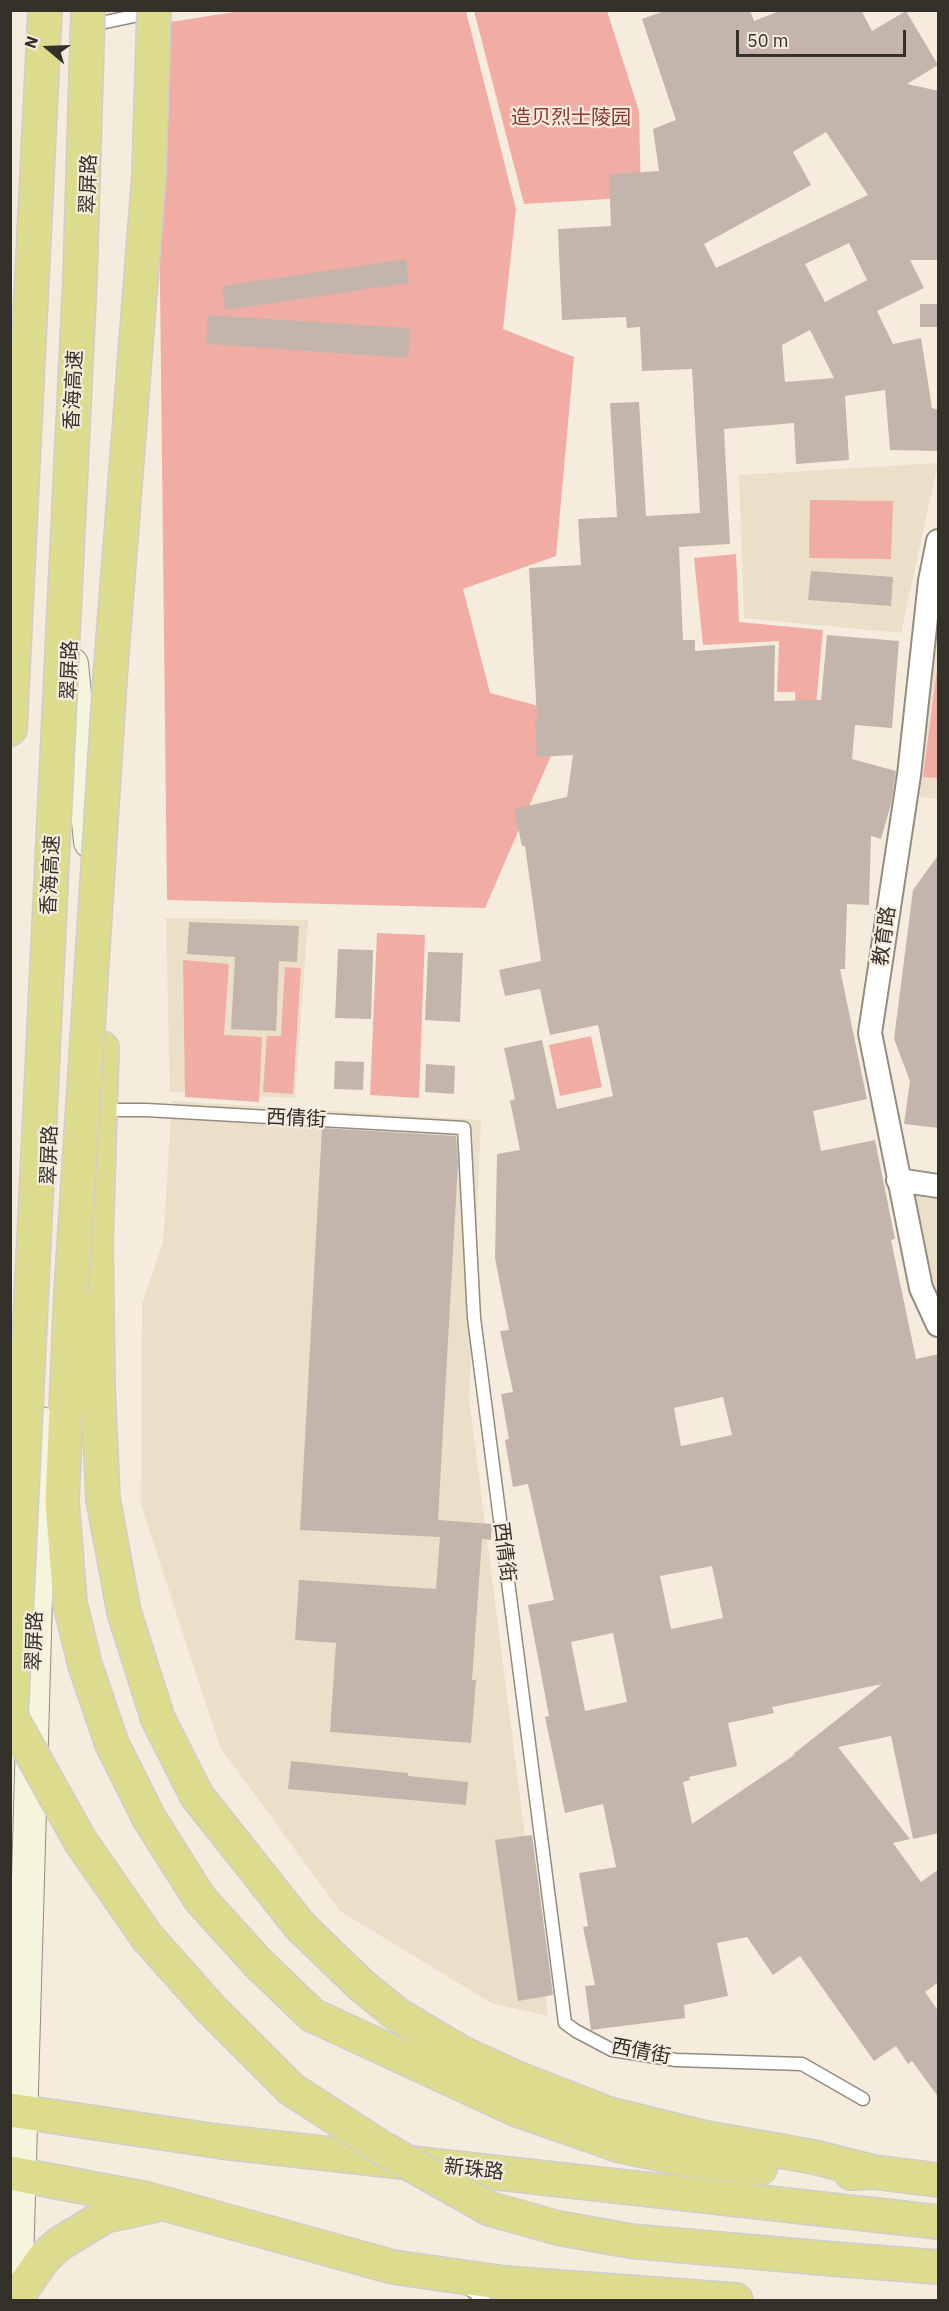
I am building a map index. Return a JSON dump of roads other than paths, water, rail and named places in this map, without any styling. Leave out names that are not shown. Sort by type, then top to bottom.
[{"type":"highway","points":[[10,729],[45,10]]},
{"type":"highway","points":[[154,10],[149,176],[110,678],[71,1293],[62,1502],[70,1603],[85,1665],[112,1744],[149,1818],[200,1899],[258,1963],[312,2015],[515,2109],[621,2146],[683,2159],[806,2174],[873,2172]]},
{"type":"highway","name":"香海高速","points":[[10,1740],[93,15]]},
{"type":"highway","points":[[104,980],[96,1240],[98,1388],[104,1499],[124,1612],[158,1719],[197,1796],[300,1926],[361,1985],[398,2015],[460,2052],[519,2079],[609,2114],[706,2138],[814,2157],[873,2172],[939,2180]]},
{"type":"highway","points":[[10,1715],[81,1842],[147,1937],[211,2009],[291,2089],[382,2148],[490,2209],[558,2228],[630,2241],[939,2267]]},
{"type":"highway","name":"新珠路","points":[[16,2112],[223,2142],[939,2222]]},
{"type":"highway","points":[[16,2174],[163,2203],[393,2267],[572,2295],[736,2301]]},
{"type":"highway","points":[[16,2299],[44,2258],[59,2244],[105,2216],[163,2203]]},
{"type":"main road","points":[[10,430],[33,150],[35,10]]},
{"type":"main road","name":"翠屏路","points":[[16,2299],[16,2112],[93,15]]},
{"type":"main road","points":[[70,652],[104,980]]},
{"type":"street","name":"教育路","points":[[939,541],[930,580],[909,775],[870,1033],[921,1288],[939,1325]]},
{"type":"street","points":[[898,1180],[939,1186]]},
{"type":"lane","points":[[93,15],[160,10]]},
{"type":"lane","name":"西倩街","points":[[100,1110],[146,1110],[464,1128],[474,1318],[565,2023],[612,2050],[676,2060],[802,2064],[863,2099]]},
{"type":"lane","points":[[448,2275],[484,2301]]},
{"type":"park label","name":"造贝烈士陵园","points":[[571,118]]}]
